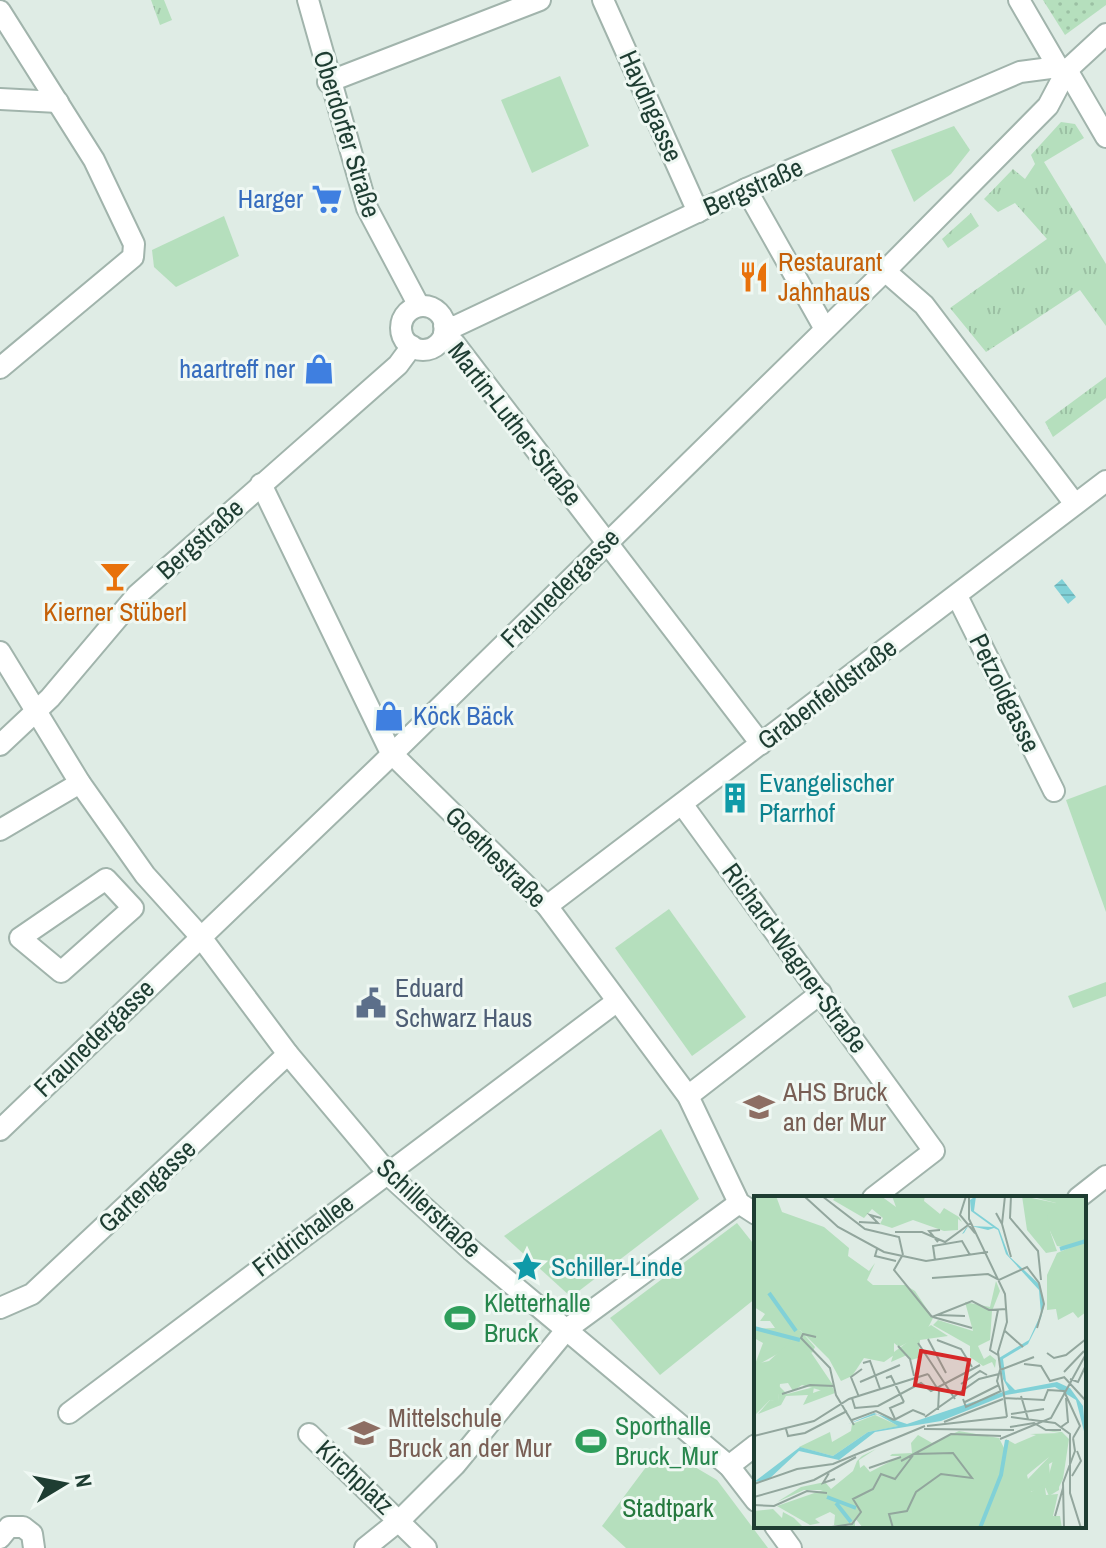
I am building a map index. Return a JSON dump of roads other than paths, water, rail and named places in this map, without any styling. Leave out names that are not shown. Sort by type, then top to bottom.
[{"type":"street","name":"Oberdorfer Straße","points":[[308,0],[328,82],[367,208],[419,306]]},
{"type":"street","points":[[328,82],[540,0]]},
{"type":"street","name":"Haydngasse","points":[[603,0],[698,212]]},
{"type":"street","points":[[1019,0],[1106,137]]},
{"type":"street","points":[[0,11],[94,160],[134,244],[133,257],[0,368]]},
{"type":"street","name":"Fraunedergasse","points":[[0,1130],[885,271],[1048,106],[1062,68],[1106,34]]},
{"type":"street","name":"Bergstraße","points":[[444,330],[746,189],[1020,72],[1062,68]]},
{"type":"street","points":[[0,99],[58,102]]},
{"type":"street","points":[[746,189],[825,329]]},
{"type":"street","points":[[885,271],[924,305],[1075,504]]},
{"type":"street","points":[[419,306],[439,313],[444,330],[429,348],[412,346],[404,339],[401,326],[407,313],[419,306]]},
{"type":"street","name":"Martin-Luther-Straße","points":[[444,330],[761,744]]},
{"type":"street","name":"Bergstraße","points":[[0,745],[38,709],[137,595],[398,365],[412,346]]},
{"type":"street","name":"Grabenfeldstraße","points":[[547,906],[1106,481]]},
{"type":"street","name":"Goethestraße","points":[[261,484],[391,753],[547,906],[688,1096],[747,1209]]},
{"type":"street","name":"Petzoldgasse","points":[[957,596],[1054,791]]},
{"type":"street","name":"Schillerstraße","points":[[0,652],[38,709],[80,783],[145,875],[200,936],[288,1054],[387,1172],[471,1250],[729,1466],[754,1498]]},
{"type":"street","points":[[0,830],[80,783]]},
{"type":"street","name":"Richard-Wagner-Straße","points":[[682,804],[934,1151],[876,1196]]},
{"type":"street","points":[[121,895],[145,875]]},
{"type":"street","points":[[106,879],[121,895],[133,908],[61,972],[20,938],[106,879]]},
{"type":"street","points":[[688,1096],[821,993]]},
{"type":"street","name":"Fridrichallee","points":[[69,1413],[616,1002]]},
{"type":"street","name":"Gartengasse","points":[[0,1308],[32,1294],[288,1054]]},
{"type":"street","points":[[1081,1196],[1106,1176]]},
{"type":"street","points":[[400,1520],[455,1465],[567,1329],[747,1209]]},
{"type":"street","name":"Kirchplatz","points":[[309,1434],[426,1548]]},
{"type":"street","points":[[729,1466],[754,1447]]},
{"type":"street","name":"Kirchplatz","points":[[365,1548],[400,1520]]},
{"type":"street","points":[[3,1528],[28,1530],[34,1539],[34,1548]]},
{"type":"street","points":[[776,1528],[791,1548]]},
{"type":"water","points":[[1062,579],[1076,597],[1068,604],[1054,586]]},
{"type":"place","name":"Harger","points":[[327,199]]},
{"type":"place","name":"Restaurant Jahnhaus","points":[[754,277]]},
{"type":"place","name":"haartreff ner","points":[[319,369]]},
{"type":"place","name":"Kierner Stüberl","points":[[115,576]]},
{"type":"place","name":"Köck Bäck","points":[[389,716]]},
{"type":"place","name":"Evangelischer Pfarrhof","points":[[735,798]]},
{"type":"place","name":"Eduard Schwarz Haus","points":[[371,1003]]},
{"type":"place","name":"AHS Bruck an der Mur","points":[[759,1107]]},
{"type":"place","name":"Schiller-Linde","points":[[527,1267]]},
{"type":"place","name":"Kletterhalle Bruck","points":[[460,1318]]},
{"type":"place","name":"Mittelschule Bruck an der Mur","points":[[364,1433]]},
{"type":"place","name":"Sporthalle Bruck_Mur","points":[[591,1441]]},
{"type":"park label","name":"Stadtpark","points":[[668,1508]]}]
